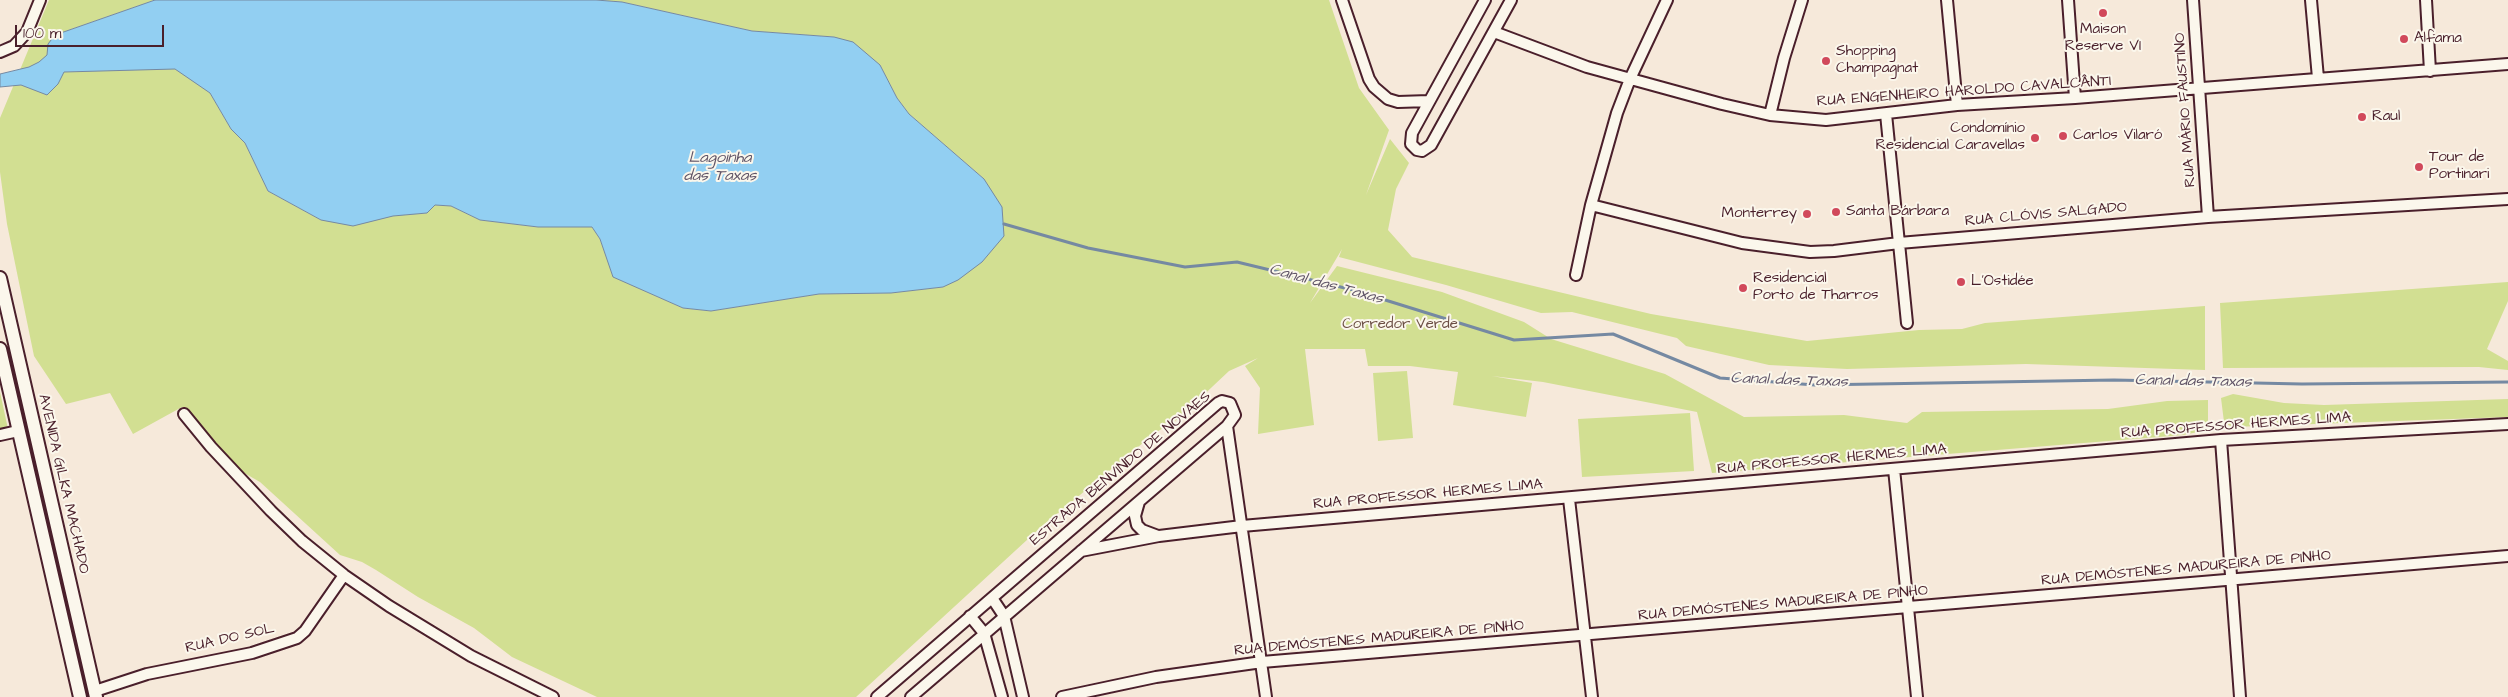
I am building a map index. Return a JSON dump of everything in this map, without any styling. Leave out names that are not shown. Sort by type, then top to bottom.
[{"type":"street","points":[[0,52],[14,46],[27,32],[40,0]]},
{"type":"street","points":[[1342,0],[1369,79],[1374,87],[1388,99],[1398,102],[1428,101]]},
{"type":"street","points":[[1485,0],[1428,101],[1410,138],[1413,148],[1417,150],[1422,151],[1431,144],[1512,0]]},
{"type":"street","points":[[1576,275],[1591,205],[1608,140],[1630,79],[1667,0]]},
{"type":"street","points":[[1770,115],[1784,58],[1802,0]]},
{"type":"street","points":[[1947,0],[1957,105]]},
{"type":"street","points":[[2068,0],[2075,98]]},
{"type":"street","name":"RUA MÁRIO FAUSTINO","points":[[2194,0],[2208,217]]},
{"type":"street","points":[[2311,0],[2318,78]]},
{"type":"street","points":[[2426,0],[2430,71]]},
{"type":"street","name":"RUA ENGENHEIRO HAROLDO CAVALCÂNTI","points":[[1494,32],[1587,67],[1630,79],[1770,115],[1826,120],[1957,105],[2200,89],[2508,64]]},
{"type":"street","points":[[1886,114],[1906,323]]},
{"type":"street","name":"RUA CLÓVIS SALGADO","points":[[1591,205],[1767,247],[1810,252],[2208,217],[2508,199]]},
{"type":"street","name":"AVENIDA GILKA MACHADO","points":[[0,278],[96,694]]},
{"type":"street","points":[[0,349],[80,697]]},
{"type":"street","points":[[10,394],[25,391]]},
{"type":"street","name":"ESTRADA BENVINDO DE NOVAES","points":[[877,697],[1222,401],[1230,403],[1235,410],[1233,419],[1227,426]]},
{"type":"street","points":[[184,414],[211,447],[271,511],[302,541],[344,575],[389,606],[471,656],[553,697]]},
{"type":"street","name":"RUA PROFESSOR HERMES LIMA","points":[[1081,551],[1159,536],[1242,526],[1569,499],[2221,440],[2508,424]]},
{"type":"street","points":[[911,697],[1227,426]]},
{"type":"street","points":[[1227,426],[1266,697]]},
{"type":"street","points":[[0,435],[18,431]]},
{"type":"street","points":[[2221,440],[2240,697]]},
{"type":"street","points":[[1894,469],[1917,697]]},
{"type":"street","points":[[1569,499],[1592,697]]},
{"type":"street","points":[[1139,502],[1135,516],[1138,525],[1142,530],[1159,536]]},
{"type":"street","points":[[44,543],[59,539]]},
{"type":"street","name":"RUA DEMÓSTENES MADUREIRA DE PINHO","points":[[1062,697],[1156,677],[1262,662],[2508,556]]},
{"type":"street","name":"RUA DO SOL","points":[[96,694],[147,674],[252,653],[296,638],[306,631],[344,575]]},
{"type":"street","points":[[992,598],[1004,616],[1023,697]]},
{"type":"street","points":[[970,616],[984,633],[1002,697]]},
{"type":"green space","name":"Corredor Verde","points":[[49,0],[155,0],[55,35],[64,72],[153,68],[175,69],[187,75],[210,93],[231,129],[245,143],[268,191],[321,220],[427,213],[435,205],[451,206],[480,220],[538,227],[592,227],[600,239],[614,277],[683,308],[711,311],[819,294],[891,293],[943,287],[984,179],[909,114],[897,98],[880,65],[834,37],[752,31],[622,2],[596,0],[1329,0],[1359,88],[1389,130],[1366,195],[1390,139],[1409,163],[1396,189],[1388,230],[1412,257],[1651,314],[1807,341],[1919,330],[1962,329],[1985,323],[2205,306],[2205,370],[2026,364],[1847,369],[1769,365],[1686,346],[1677,338],[1572,312],[1541,313],[1446,285],[1339,257],[1342,249],[1310,303],[1337,266],[1442,292],[1524,322],[1551,339],[1665,374],[1744,417],[1844,415],[1907,423],[1922,412],[2108,409],[2167,401],[2208,400],[2208,430],[2183,435],[1712,473],[1697,412],[1543,382],[1492,376],[1532,383],[1526,417],[1453,405],[1458,372],[1410,366],[1368,366],[1365,349],[1305,349],[1314,425],[1258,434],[1260,388],[1245,366],[1258,358],[1229,371],[1178,419],[1155,433],[1040,528],[856,697],[597,697],[512,657],[474,628],[418,597],[362,562],[340,555],[260,482],[239,470],[182,407],[133,434],[110,393],[66,404],[34,356],[7,224],[0,172],[0,118]]},
{"type":"green space","points":[[2508,282],[2508,301],[2487,349],[2508,361],[2508,370],[2479,367],[2223,368],[2220,303]]},
{"type":"green space","points":[[1407,371],[1413,438],[1378,441],[1373,373]]},
{"type":"green space","points":[[0,392],[8,429],[0,430]]},
{"type":"green space","points":[[2233,394],[2284,403],[2324,405],[2508,399],[2508,417],[2232,427],[2224,422],[2221,398]]},
{"type":"green space","points":[[1690,413],[1694,471],[1582,477],[1578,419]]},
{"type":"water","name":"Lagoinha das Taxas","points":[[155,0],[596,0],[622,2],[752,31],[834,37],[853,42],[880,65],[897,98],[909,114],[984,179],[1002,207],[1004,236],[982,262],[958,280],[943,287],[891,293],[819,294],[711,311],[683,308],[613,277],[600,239],[592,227],[538,227],[480,220],[451,206],[435,205],[427,213],[393,216],[353,226],[321,220],[268,191],[245,143],[231,129],[210,93],[175,69],[64,72],[58,84],[47,95],[21,85],[0,87],[0,74],[29,67],[39,62],[47,55],[48,44],[55,35]]},
{"type":"waterway","name":"Canal das Taxas","points":[[1004,224],[1088,248],[1185,267],[1237,262],[1353,290],[1514,340],[1613,334],[1720,378],[1815,385],[2114,380],[2302,384],[2508,382]]},
{"type":"place","name":"Maison Reserve VI","points":[[2103,13]]},
{"type":"place","name":"Alfama","points":[[2404,39]]},
{"type":"place","name":"Shopping Champagnat","points":[[1826,61]]},
{"type":"place","name":"Raul","points":[[2362,117]]},
{"type":"place","name":"Carlos Vilaró","points":[[2063,136]]},
{"type":"place","name":"Condomínio Residencial Caravellas","points":[[2035,138]]},
{"type":"place","name":"Tour de Portinari","points":[[2419,167]]},
{"type":"place","name":"Santa Bárbara","points":[[1836,212]]},
{"type":"place","name":"Monterrey","points":[[1807,214]]},
{"type":"place","name":"L'Ostidée","points":[[1961,282]]},
{"type":"place","name":"Residencial Porto de Tharros","points":[[1743,288]]}]
